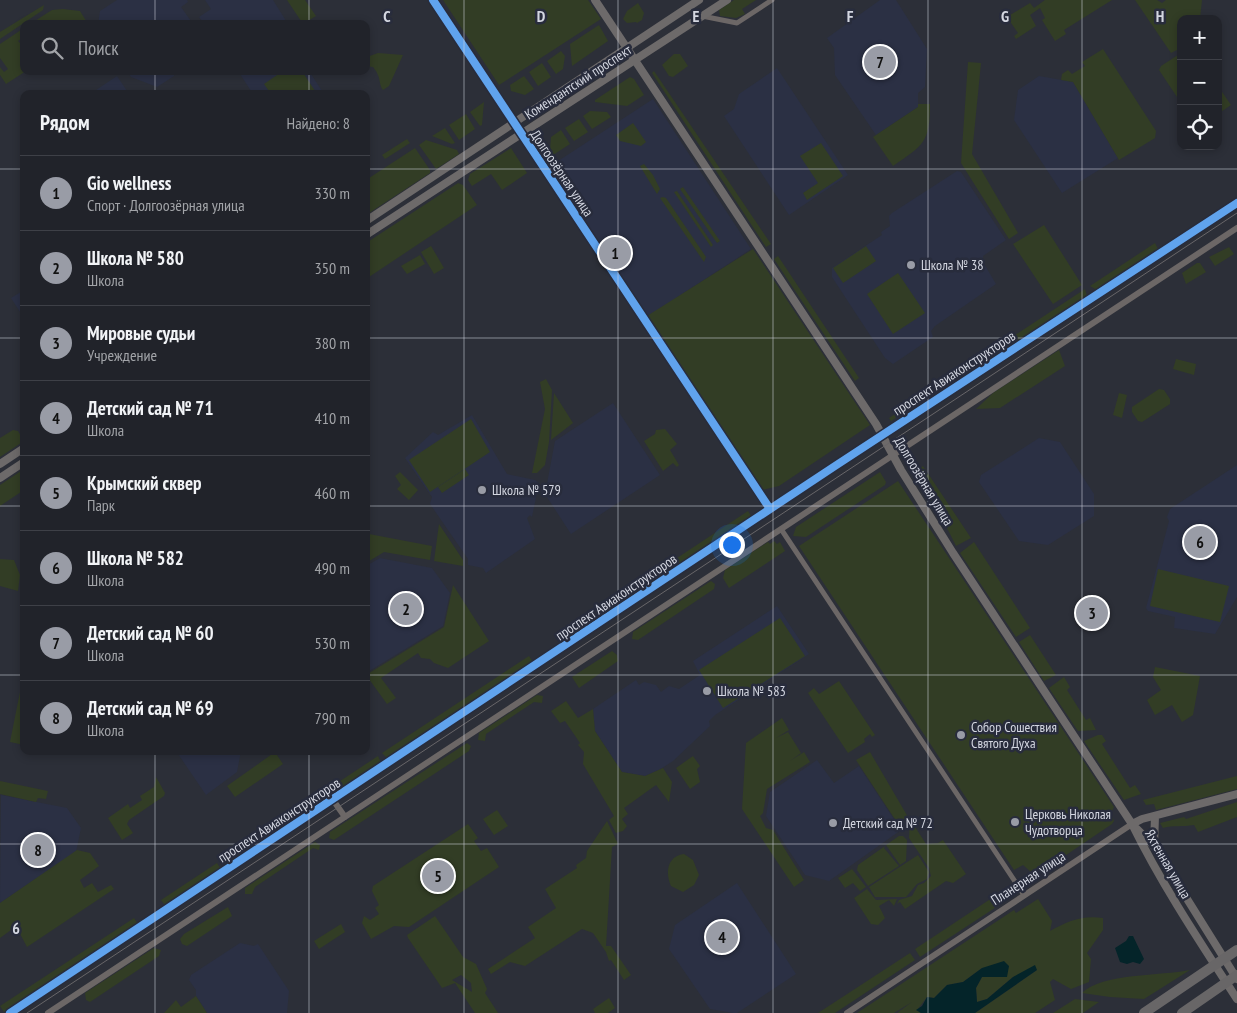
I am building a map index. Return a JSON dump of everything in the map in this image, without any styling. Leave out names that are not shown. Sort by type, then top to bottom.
[{"type":"highway","points":[[1144,1013],[1237,950]]},
{"type":"highway","points":[[1182,1013],[1237,977]]},
{"type":"main road","name":"Долгоозёрная улица","points":[[595,0],[882,435],[953,553],[1132,824]]},
{"type":"main road","name":"Комендантский проспект","points":[[370,232],[727,0]]},
{"type":"main road","name":"Комендантский проспект","points":[[370,218],[696,1]]},
{"type":"main road","points":[[0,464],[20,451]]},
{"type":"main road","points":[[0,478],[20,465]]},
{"type":"main road","name":"Планерная улица","points":[[1132,824],[1237,794]]},
{"type":"main road","points":[[1154,846],[1155,816]]},
{"type":"main road","name":"Яхтенная улица","points":[[1132,824],[1154,846],[1237,977]]},
{"type":"main road","name":"Яхтенная улица","points":[[1132,824],[1145,852],[1237,999]]},
{"type":"street","name":"Долгоозёрная улица","points":[[433,0],[770,509]]},
{"type":"street","points":[[702,16],[737,23],[772,0]]},
{"type":"street","name":"проспект Авиаконструкторов","points":[[10,1013],[882,435],[1237,203]]},
{"type":"street","points":[[48,1013],[1237,228]]},
{"type":"street","points":[[781,529],[1024,895]]},
{"type":"street","points":[[333,800],[344,817]]},
{"type":"street","name":"Планерная улица","points":[[846,1013],[1132,824]]},
{"type":"shaded area","points":[[117,0],[187,0],[188,2],[181,7],[190,20],[99,20],[100,11]]},
{"type":"shaded area","points":[[205,0],[273,0],[286,20],[201,20],[199,17],[211,9]]},
{"type":"shaded area","points":[[287,0],[305,0],[316,16],[310,20],[300,20]]},
{"type":"shaded area","points":[[443,0],[588,0],[601,19],[499,85]]},
{"type":"shaded area","points":[[734,0],[756,0],[742,9],[745,14],[736,18],[720,16],[719,10]]},
{"type":"shaded area","points":[[880,0],[896,0],[927,49],[925,87],[918,93],[918,107],[876,135],[835,75],[834,48],[827,38]]},
{"type":"shaded area","points":[[1045,0],[1112,0],[1064,30],[1066,34],[1055,41],[1042,20],[1045,18],[1040,8],[1030,15],[1036,26],[1016,39],[1014,36],[1018,33],[1009,20],[1006,22],[1005,18],[1030,3],[1034,8]]},
{"type":"shaded area","points":[[1135,0],[1157,0],[1162,3],[1166,0],[1202,0],[1200,15],[1177,15],[1177,50],[1171,53]]},
{"type":"shaded area","points":[[638,3],[644,13],[642,20],[637,23],[627,23],[623,19],[627,11]]},
{"type":"shaded area","points":[[44,5],[43,10],[28,20],[20,20],[20,26],[0,39],[0,32]]},
{"type":"shaded area","points":[[52,10],[80,11],[86,20],[36,20]]},
{"type":"shaded area","points":[[599,25],[608,41],[572,66],[570,44]]},
{"type":"shaded area","points":[[20,31],[20,40],[18,41],[20,43],[20,75],[6,84],[0,75],[0,67],[4,72],[8,69],[0,58],[0,44]]},
{"type":"shaded area","points":[[1103,49],[1156,131],[1155,138],[1119,160],[1073,82],[1061,80],[1062,74],[1068,70],[1072,74],[1085,66],[1082,62]]},
{"type":"shaded area","points":[[561,51],[565,56],[563,69],[556,74],[547,61]]},
{"type":"shaded area","points":[[378,53],[403,55],[389,86],[383,90],[376,71],[370,67],[370,56]]},
{"type":"shaded area","points":[[674,54],[680,54],[688,66],[673,77],[669,76],[662,65]]},
{"type":"shaded area","points":[[1177,56],[1177,97],[1159,70],[1161,66]]},
{"type":"shaded area","points":[[968,62],[981,63],[972,154],[1018,233],[1009,239],[961,163]]},
{"type":"shaded area","points":[[542,63],[551,77],[538,86],[529,72]]},
{"type":"shaded area","points":[[777,68],[848,175],[789,215],[724,116],[734,109],[739,94]]},
{"type":"shaded area","points":[[654,71],[771,244],[766,247],[652,73]]},
{"type":"shaded area","points":[[130,75],[174,75],[157,87]]},
{"type":"shaded area","points":[[241,75],[312,75],[321,90],[250,90]]},
{"type":"shaded area","points":[[277,75],[305,75],[314,90],[268,90],[264,84]]},
{"type":"shaded area","points":[[117,76],[126,90],[96,90]]},
{"type":"shaded area","points":[[524,76],[534,89],[525,95],[511,91],[510,85]]},
{"type":"shaded area","points":[[1039,76],[1073,82],[1118,158],[1062,193],[1014,120],[1018,90]]},
{"type":"shaded area","points":[[630,77],[634,79],[644,95],[627,106],[595,102],[595,100]]},
{"type":"shaded area","points":[[1222,92],[1231,105],[1222,111]]},
{"type":"shaded area","points":[[653,99],[751,249],[647,317],[549,167]]},
{"type":"shaded area","points":[[484,102],[482,125],[480,126],[470,112]]},
{"type":"shaded area","points":[[918,104],[930,104],[930,117],[926,135],[918,147],[893,166],[873,137],[918,107]]},
{"type":"shaded area","points":[[590,111],[607,112],[611,117],[592,129],[583,116]]},
{"type":"shaded area","points":[[466,114],[475,129],[459,140],[449,125]]},
{"type":"shaded area","points":[[579,119],[588,132],[574,141],[565,128]]},
{"type":"shaded area","points":[[633,123],[646,142],[641,146],[620,141],[616,135]]},
{"type":"shaded area","points":[[445,128],[455,143],[452,144],[432,136]]},
{"type":"shaded area","points":[[561,130],[570,144],[553,155],[550,150],[551,137]]},
{"type":"shaded area","points":[[407,139],[410,143],[385,159],[382,155]]},
{"type":"shaded area","points":[[426,140],[457,150],[459,154],[436,169],[419,145]]},
{"type":"shaded area","points":[[821,143],[843,176],[807,200],[803,193],[818,183],[800,156]]},
{"type":"shaded area","points":[[415,148],[430,170],[430,173],[370,212],[370,177]]},
{"type":"shaded area","points":[[511,148],[527,173],[502,190],[491,174],[472,186],[468,180],[470,174]]},
{"type":"shaded area","points":[[644,164],[653,175],[660,189],[657,194],[640,166]]},
{"type":"shaded area","name":"Школа № 38","points":[[957,171],[961,172],[1006,240],[983,256],[983,262],[996,284],[935,326],[931,331],[933,337],[893,364],[885,358],[832,277],[832,268],[882,235],[881,232],[890,226],[889,216],[892,213]]},
{"type":"shaded area","points":[[458,183],[463,185],[477,205],[370,276],[370,240]]},
{"type":"shaded area","points":[[683,187],[720,241],[717,243],[680,189]]},
{"type":"shaded area","points":[[677,191],[713,245],[711,247],[674,192]]},
{"type":"shaded area","points":[[660,198],[666,198],[706,257],[704,262]]},
{"type":"shaded area","points":[[1044,225],[1082,285],[1053,304],[1013,244]]},
{"type":"shaded area","points":[[1155,243],[1158,249],[1097,290],[1090,286]]},
{"type":"shaded area","points":[[431,246],[444,268],[434,274],[421,252]]},
{"type":"shaded area","points":[[866,246],[876,261],[843,283],[833,268]]},
{"type":"shaded area","points":[[1229,247],[1234,254],[1215,266],[1209,257]]},
{"type":"shaded area","points":[[753,249],[870,425],[779,486],[762,490],[647,316]]},
{"type":"shaded area","points":[[420,255],[425,264],[407,274],[401,266]]},
{"type":"shaded area","points":[[778,256],[859,378],[855,381],[774,259]]},
{"type":"shaded area","points":[[1200,263],[1206,272],[1186,284],[1182,273]]},
{"type":"shaded area","points":[[898,273],[925,313],[893,334],[867,294]]},
{"type":"shaded area","points":[[1085,289],[1087,296],[979,368],[961,376],[891,421],[889,418]]},
{"type":"shaded area","points":[[20,292],[20,312],[11,298]]},
{"type":"shaded area","points":[[1059,350],[1065,366],[1000,408],[976,409],[993,393]]},
{"type":"shaded area","points":[[1176,359],[1196,364],[1194,375],[1173,369]]},
{"type":"shaded area","points":[[546,379],[552,390],[549,442],[545,465],[537,473],[532,473],[545,409],[540,382]]},
{"type":"shaded area","points":[[1159,389],[1164,390],[1170,399],[1170,404],[1142,422],[1138,421],[1132,412],[1132,407]]},
{"type":"shaded area","points":[[554,393],[573,423],[551,440]]},
{"type":"shaded area","points":[[1119,393],[1127,395],[1122,418],[1113,415]]},
{"type":"shaded area","points":[[613,403],[660,475],[571,534],[545,494],[555,441]]},
{"type":"shaded area","name":"Школа № 579","points":[[472,415],[507,474],[535,480],[539,483],[532,517],[530,515],[527,518],[535,539],[486,573],[483,568],[468,565],[468,559],[430,504],[432,497],[405,458],[433,432],[438,435]]},
{"type":"shaded area","points":[[471,419],[490,452],[430,492],[409,460]]},
{"type":"shaded area","points":[[665,429],[677,444],[670,450],[679,465],[677,467],[673,463],[663,471],[644,441],[655,434],[656,430]]},
{"type":"shaded area","points":[[13,430],[18,431],[20,444],[0,457],[0,438]]},
{"type":"shaded area","points":[[1039,438],[1060,442],[1094,494],[1094,516],[1048,545],[1019,541],[979,482],[981,475]]},
{"type":"shaded area","points":[[1237,465],[1237,597],[1215,634],[1174,628],[1175,617],[1148,611],[1146,608],[1169,521],[1167,517],[1170,509]]},
{"type":"shaded area","points":[[923,466],[971,538],[956,546],[943,520],[912,473]]},
{"type":"shaded area","points":[[465,469],[469,475],[442,493],[438,487]]},
{"type":"shaded area","points":[[20,472],[20,493],[0,506],[0,485]]},
{"type":"shaded area","points":[[400,472],[418,490],[409,500],[397,489],[401,485],[395,476]]},
{"type":"shaded area","points":[[880,472],[886,482],[885,485],[806,537],[793,536],[796,527]]},
{"type":"shaded area","points":[[898,481],[1114,807],[1111,813],[1114,821],[1112,824],[1044,870],[1030,871],[1023,865],[1014,870],[799,546]]},
{"type":"shaded area","points":[[748,511],[752,517],[600,618],[594,613]]},
{"type":"shaded area","points":[[439,524],[463,560],[463,566],[434,561]]},
{"type":"shaded area","points":[[370,534],[432,546],[430,560],[384,552],[370,561]]},
{"type":"shaded area","points":[[774,541],[777,544],[780,542],[785,551],[729,588],[723,578],[725,570],[768,542],[770,544]]},
{"type":"shaded area","points":[[974,542],[1030,628],[1016,637],[960,553]]},
{"type":"shaded area","points":[[380,558],[432,568],[450,593],[443,626],[370,671],[370,564]]},
{"type":"shaded area","points":[[0,559],[14,560],[20,575],[18,591],[0,586]]},
{"type":"shaded area","points":[[1158,569],[1229,586],[1220,622],[1150,606]]},
{"type":"shaded area","points":[[711,581],[715,584],[714,589],[638,640],[632,639],[633,632]]},
{"type":"shaded area","points":[[453,585],[489,641],[448,668],[434,663],[430,659],[421,658],[418,653],[381,678],[396,698],[387,704],[370,681],[370,673],[444,627]]},
{"type":"shaded area","name":"Школа № 583","points":[[777,606],[809,654],[715,715],[709,721],[710,726],[673,761],[659,770],[645,776],[622,772],[595,731],[593,709],[636,680],[639,685],[644,682],[656,685],[661,692],[669,686],[679,689],[700,675],[693,661]]},
{"type":"shaded area","points":[[589,616],[592,623],[575,634],[573,632],[568,636],[565,631]]},
{"type":"shaded area","points":[[780,618],[805,656],[723,708],[699,670]]},
{"type":"shaded area","points":[[1030,635],[1056,675],[1044,681],[1019,642]]},
{"type":"shaded area","points":[[612,651],[617,655],[618,661],[579,688],[572,677]]},
{"type":"shaded area","points":[[529,656],[533,662],[388,759],[382,753]]},
{"type":"shaded area","points":[[1155,667],[1200,676],[1193,715],[1182,722],[1172,705],[1155,715],[1147,700],[1161,690],[1153,677]]},
{"type":"shaded area","points":[[1064,677],[1070,687],[1067,690],[1086,720],[1090,718],[1096,730],[1078,731],[1049,688]]},
{"type":"shaded area","points":[[839,681],[875,735],[872,737],[870,734],[864,739],[865,742],[848,753],[808,693],[814,688],[819,694]]},
{"type":"shaded area","points":[[20,692],[20,744],[10,742]]},
{"type":"shaded area","points":[[537,695],[543,696],[542,703],[534,702],[486,734],[485,741],[478,740],[479,733]]},
{"type":"shaded area","points":[[566,701],[578,718],[593,709],[595,731],[622,772],[645,776],[663,768],[672,782],[669,802],[656,785],[624,808],[628,814],[622,819],[627,826],[623,831],[616,833],[609,820],[614,816],[583,764],[584,752],[578,745],[580,743],[565,721],[560,723],[551,711]]},
{"type":"shaded area","points":[[782,718],[789,730],[776,738],[788,732],[801,753],[790,761],[804,752],[810,762],[767,789],[763,813],[760,816],[766,828],[773,830],[804,880],[794,887],[742,809],[746,743]]},
{"type":"shaded area","points":[[1102,735],[1106,741],[1102,744],[1130,788],[1135,785],[1141,794],[1124,800],[1084,741]]},
{"type":"shaded area","points":[[467,743],[471,746],[469,751],[334,840],[329,838],[330,832]]},
{"type":"shaded area","points":[[870,752],[908,817],[908,826],[902,830],[856,760]]},
{"type":"shaded area","points":[[179,755],[240,755],[237,772],[206,795]]},
{"type":"shaded area","points":[[271,755],[277,755],[283,764],[235,797],[227,786]]},
{"type":"shaded area","points":[[378,756],[381,763],[323,802],[319,795]]},
{"type":"shaded area","points":[[693,756],[700,766],[697,769],[700,782],[690,789],[676,768]]},
{"type":"shaded area","name":"Детский сад № 72","points":[[817,760],[834,783],[859,766],[901,830],[829,881],[805,875],[766,816],[770,792]]},
{"type":"shaded area","points":[[1237,776],[1237,789],[1156,810],[1154,804],[1146,805],[1143,800]]},
{"type":"shaded area","points":[[156,777],[165,793],[164,796],[129,820],[127,824],[133,833],[122,840],[108,818],[128,804],[130,808],[142,800],[140,796],[154,787]]},
{"type":"shaded area","points":[[0,781],[48,791],[46,799],[38,798],[36,802],[0,794]]},
{"type":"shaded area","points":[[1,795],[67,808],[81,828],[76,852],[0,903]]},
{"type":"shaded area","points":[[1237,802],[1237,817],[1198,832],[1194,825],[1163,828],[1160,823],[1184,817],[1186,819]]},
{"type":"shaded area","points":[[497,810],[508,826],[494,835],[483,819]]},
{"type":"shaded area","points":[[910,819],[926,844],[938,843],[943,840],[966,874],[953,883],[946,881],[905,909],[900,902],[897,904],[899,900],[912,896],[918,885],[924,883],[931,876],[929,868],[909,838]]},
{"type":"shaded area","points":[[607,821],[618,844],[612,847],[606,946],[611,946],[631,975],[624,980],[611,960],[609,961],[606,952],[593,933],[582,929],[525,966],[510,962],[491,974],[488,969],[535,938],[528,927],[556,908],[545,889],[577,868],[576,865],[586,858],[587,851]]},
{"type":"shaded area","points":[[468,824],[478,838],[474,841],[481,851],[487,848],[499,867],[409,927],[394,926],[371,939],[362,923],[364,916],[370,920],[379,914],[375,908],[379,905],[372,891],[373,886]]},
{"type":"shaded area","points":[[899,836],[903,836],[907,840],[906,861],[900,865],[886,845]]},
{"type":"shaded area","points":[[253,838],[257,845],[226,865],[221,860]]},
{"type":"shaded area","points":[[315,842],[320,845],[319,850],[313,848],[255,887],[252,894],[245,894],[245,888]]},
{"type":"shaded area","points":[[885,846],[884,848],[899,866],[868,886],[857,870],[858,865]]},
{"type":"shaded area","points":[[77,850],[90,853],[99,866],[80,880],[84,888],[92,883],[98,892],[111,885],[114,889],[27,947],[18,930],[14,932],[11,930],[0,938],[0,903]]},
{"type":"shaded area","points":[[684,854],[693,860],[699,875],[694,885],[683,892],[671,886],[668,871],[674,858]]},
{"type":"shaded area","points":[[918,855],[929,872],[927,879],[917,884],[906,897],[875,897],[869,887]]},
{"type":"shaded area","points":[[217,863],[221,869],[167,905],[161,900]]},
{"type":"shaded area","points":[[852,869],[866,887],[860,891],[853,883],[845,888],[838,878]]},
{"type":"shaded area","points":[[737,883],[796,974],[737,1013],[733,1013],[710,1009],[669,949],[675,925]]},
{"type":"shaded area","points":[[867,889],[876,900],[897,899],[894,906],[889,900],[879,906],[885,918],[878,925],[871,924],[854,898]]},
{"type":"shaded area","points":[[1004,890],[1010,898],[920,957],[915,949]]},
{"type":"shaded area","points":[[1038,899],[1052,921],[1050,931],[1075,920],[1088,917],[1103,918],[1103,930],[1087,953],[1091,959],[1089,982],[1071,989],[1053,979],[1050,982],[1055,1000],[1035,1013],[975,1013],[1037,970],[1013,977],[987,999],[977,1002],[976,988],[982,977],[995,976],[982,968],[963,982],[947,985],[934,998],[927,997],[917,1010],[921,1013],[897,1013],[912,1002],[894,1013],[857,1013],[1014,910],[1016,913]]},
{"type":"shaded area","points":[[228,907],[232,916],[187,946],[182,944],[180,939],[184,934]]},
{"type":"shaded area","points":[[435,916],[463,957],[476,964],[487,989],[485,993],[498,1013],[475,1013],[455,983],[442,988],[407,935]],"holes":[[[461,975],[471,983],[472,992],[452,980]]]},
{"type":"shaded area","points":[[134,918],[138,924],[4,1012],[0,1006]]},
{"type":"shaded area","points":[[341,924],[345,932],[319,949],[314,941]]},
{"type":"shaded area","points":[[1129,936],[1133,936],[1144,959],[1140,964],[1120,962],[1115,948],[1126,941]]},
{"type":"shaded area","points":[[240,943],[254,946],[258,944],[289,991],[287,1013],[207,1013],[196,996],[196,990],[189,980],[191,975]]},
{"type":"shaded area","points":[[154,948],[161,950],[159,956],[90,1002],[86,1000],[85,993]]},
{"type":"shaded area","points":[[910,953],[915,960],[835,1013],[818,1013]]},
{"type":"shaded area","points":[[1004,961],[1009,966],[1007,977],[982,977],[976,988],[977,1002],[987,999],[1013,977],[1035,965],[1037,970],[975,1013],[921,1013],[916,1010],[922,1006],[927,997],[934,998],[947,985],[963,982],[982,968]]},
{"type":"shaded area","points":[[1190,970],[1144,999],[1082,993],[1103,982],[1117,979]]},
{"type":"shaded area","points":[[196,996],[207,1013],[164,1013],[176,1000],[181,1007]]},
{"type":"shaded area","points":[[609,998],[615,1008],[608,1013],[595,1013],[593,1009]]},
{"type":"shaded area","points":[[1075,999],[1099,1002],[1083,1013],[1053,1013]]},
{"type":"tram line","points":[[27,1013],[1237,213]]},
{"type":"cycle path","points":[[433,0],[770,509]]},
{"type":"cycle path","points":[[10,1013],[835,466],[1237,203]]},
{"type":"place","name":"Детский сад № 60","points":[[880,62]]},
{"type":"place","name":"Gio wellness","points":[[615,253]]},
{"type":"place","name":"Школа № 38","points":[[911,265]]},
{"type":"place","name":"Школа № 579","points":[[482,490]]},
{"type":"place","name":"Школа № 582","points":[[1200,542]]},
{"type":"place","name":"Школа № 580","points":[[406,609]]},
{"type":"place","name":"Мировые судьи","points":[[1092,613]]},
{"type":"place","name":"Школа № 583","points":[[707,691]]},
{"type":"place","name":"Собор Сошествия Святого Духа","points":[[961,735]]},
{"type":"place","name":"Церковь Николая Чудотворца","points":[[1015,822]]},
{"type":"place","name":"Детский сад № 72","points":[[833,823]]},
{"type":"place","name":"Детский сад № 69","points":[[38,850]]},
{"type":"place","name":"Крымский сквер","points":[[438,876]]},
{"type":"place","name":"Детский сад № 71","points":[[722,937]]}]
